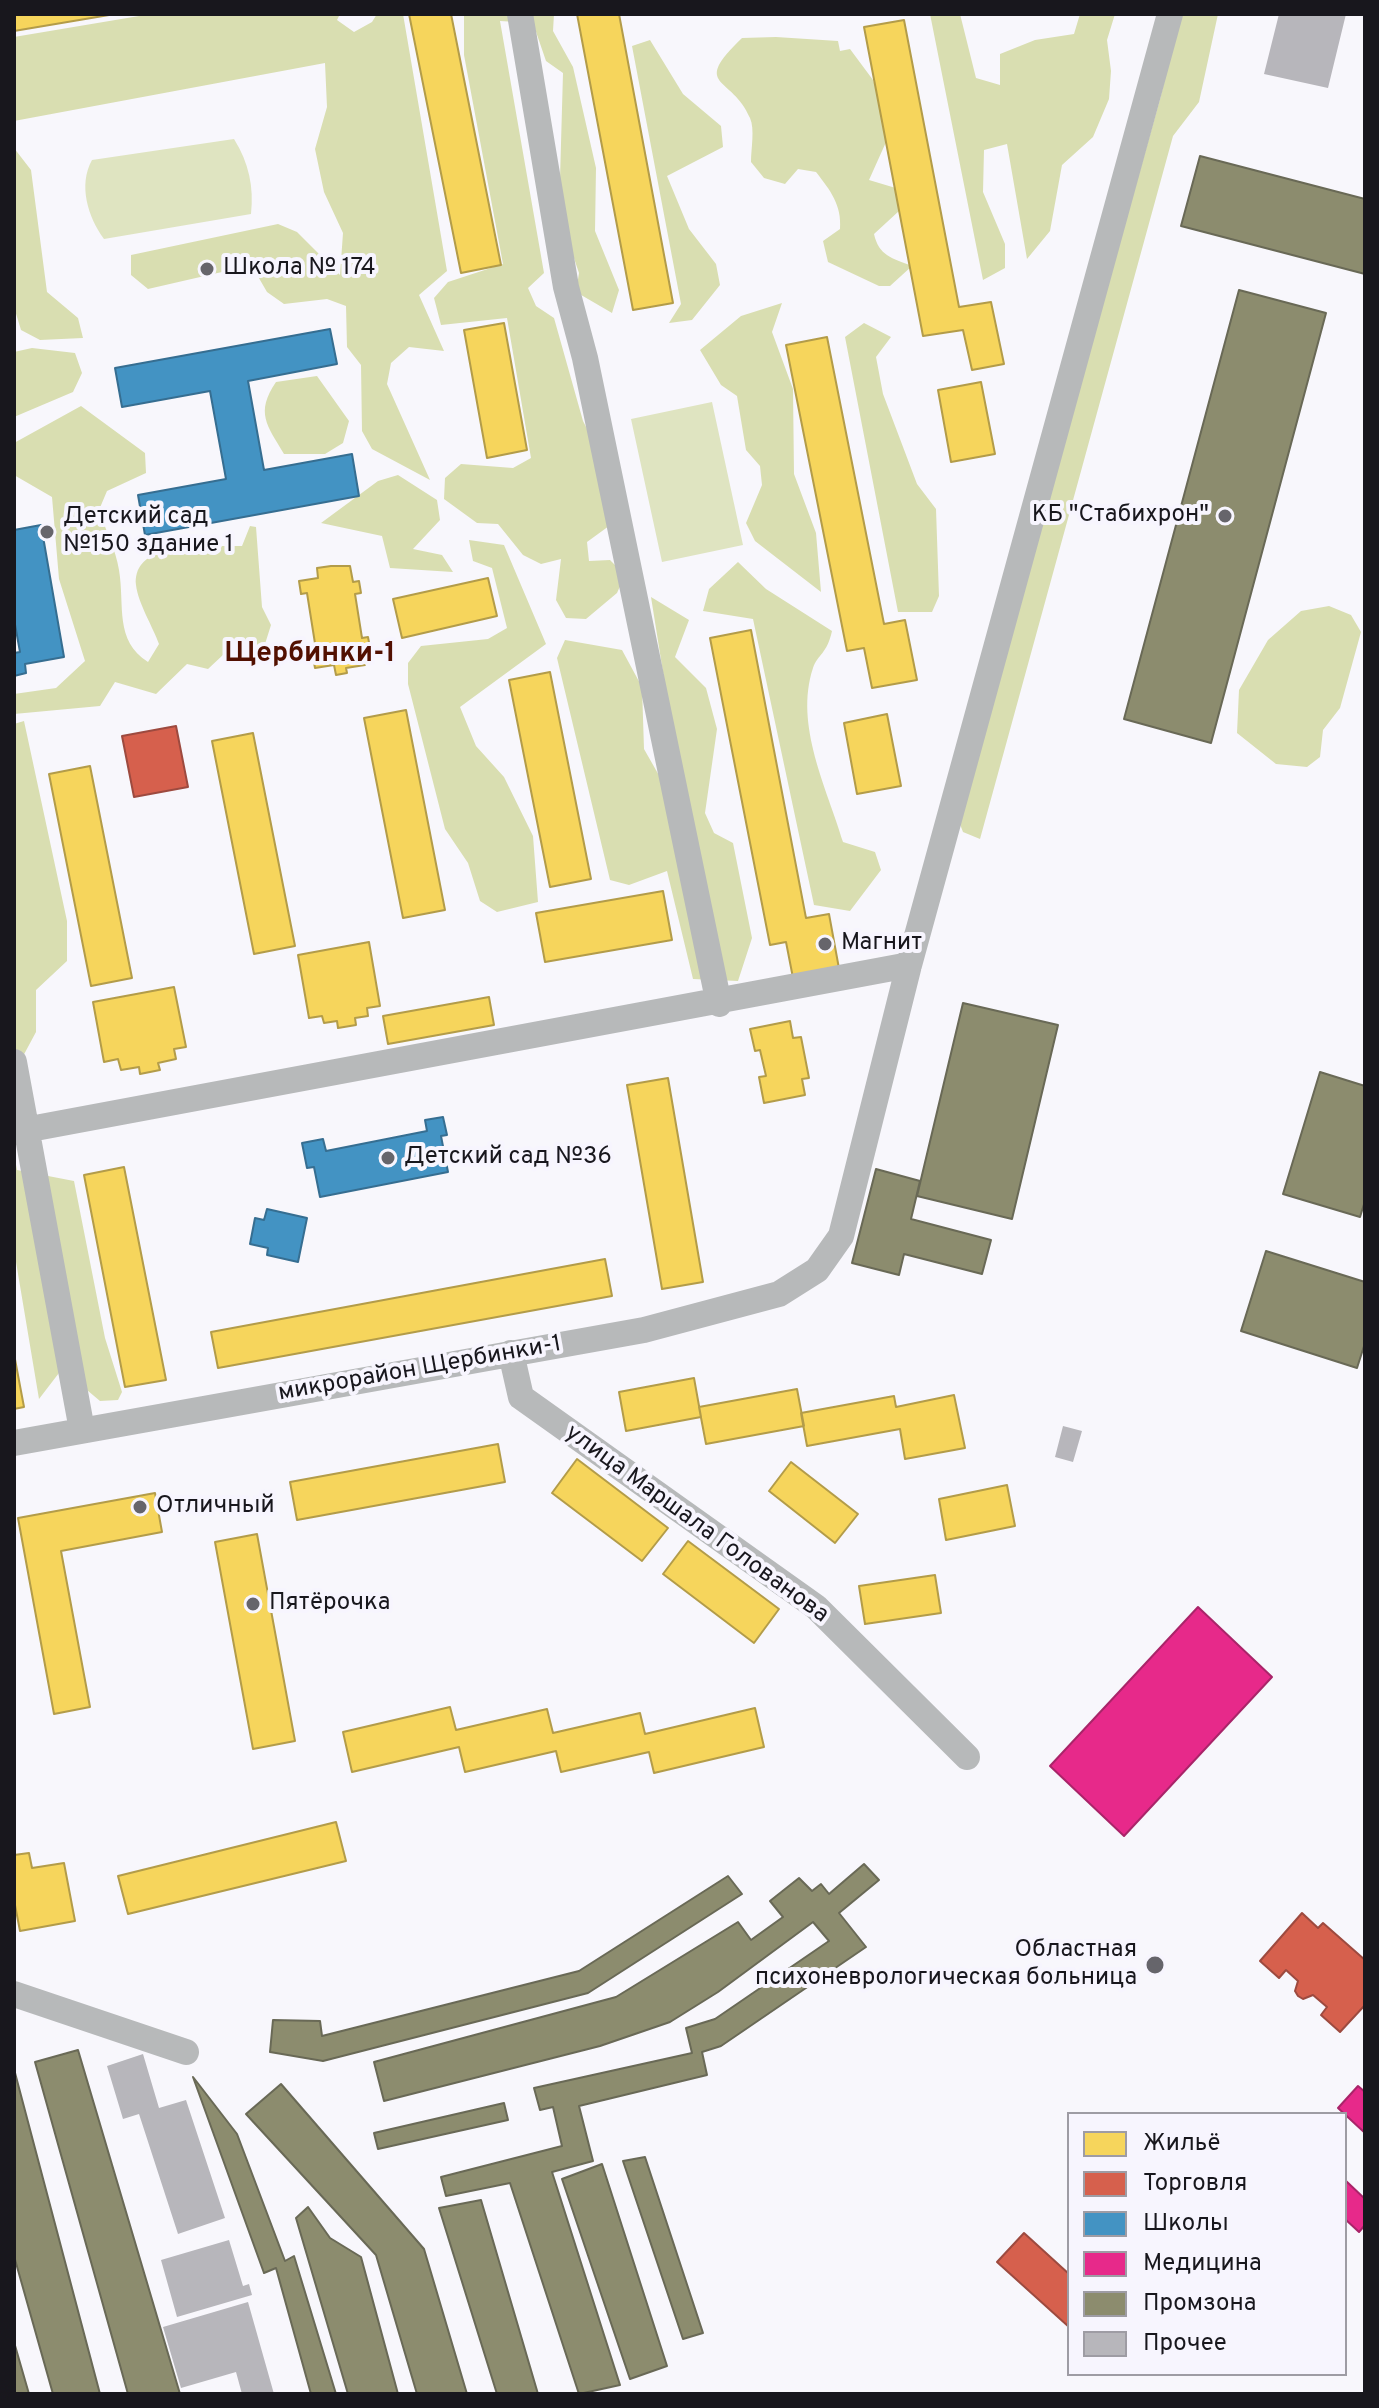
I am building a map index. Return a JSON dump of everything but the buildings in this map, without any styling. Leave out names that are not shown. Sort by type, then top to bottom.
[{"type":"street","points":[[520,14],[566,287],[585,358],[719,1004]]},
{"type":"street","points":[[20,1131],[719,1004],[909,965],[1170,14]]},
{"type":"street","name":"микрорайон Щербинки-1","points":[[14,1443],[644,1330],[779,1294],[817,1270],[841,1236],[909,965]]},
{"type":"street","points":[[14,1062],[20,1131],[82,1430]]},
{"type":"street","name":"улица Маршала Голованова","points":[[511,1353],[521,1397],[816,1607],[967,1757]]},
{"type":"street","points":[[14,1994],[186,2052]]},
{"type":"green space","points":[[151,14],[340,14],[337,20],[354,32],[372,22],[377,14],[403,14],[447,271],[419,295],[444,351],[409,347],[391,363],[387,384],[430,480],[372,449],[362,431],[361,365],[347,347],[346,306],[327,299],[284,304],[267,292],[256,273],[235,269],[148,289],[131,275],[131,255],[278,224],[297,232],[340,275],[343,233],[324,192],[315,149],[327,107],[325,63],[14,121],[14,37]]},
{"type":"green space","points":[[464,14],[554,14],[553,31],[573,67],[596,168],[595,231],[619,290],[612,313],[576,292],[579,273],[559,214],[563,73],[546,61],[533,23],[500,21],[544,273],[528,288],[536,306],[554,318],[583,421],[622,497],[620,518],[587,542],[589,561],[610,560],[625,575],[617,593],[586,619],[566,618],[556,600],[561,559],[541,564],[523,555],[498,524],[477,523],[444,499],[445,478],[461,464],[513,468],[531,458],[507,318],[441,325],[434,298],[448,282],[503,264],[464,55]]},
{"type":"green space","points":[[930,14],[960,14],[976,78],[1000,85],[1000,54],[1035,40],[1074,34],[1080,14],[1115,14],[1107,40],[1111,71],[1109,99],[1093,137],[1062,165],[1050,231],[1027,259],[1007,144],[984,150],[983,192],[1005,244],[1005,268],[983,280]]},
{"type":"green space","points":[[1181,14],[1218,14],[1199,102],[1173,136],[980,839],[963,832],[958,819],[1160,99]]},
{"type":"green space","points":[[742,38],[838,41],[840,51],[850,49],[873,80],[891,131],[869,180],[899,189],[899,211],[874,234],[883,252],[912,266],[890,286],[879,286],[828,262],[823,241],[840,229],[839,212],[834,198],[816,172],[798,169],[785,184],[764,178],[751,162],[753,133],[750,118],[717,74],[727,54]]},
{"type":"green space","points":[[650,40],[683,94],[721,126],[723,147],[667,176],[689,229],[716,264],[720,285],[692,320],[669,323],[681,304],[632,46]]},
{"type":"green space","points":[[234,139],[249,175],[251,214],[104,239],[89,211],[85,190],[92,160]]},
{"type":"green space","points":[[14,148],[31,170],[47,292],[78,318],[83,338],[40,340],[21,330],[14,307]]},
{"type":"green space","points":[[782,303],[772,332],[793,389],[794,474],[816,533],[821,592],[755,541],[746,523],[762,485],[760,466],[746,450],[737,396],[721,385],[700,350],[741,316]]},
{"type":"green space","points":[[864,323],[891,337],[876,357],[883,394],[917,484],[936,509],[939,596],[932,612],[898,612],[845,337]]},
{"type":"green space","points":[[32,348],[75,353],[82,373],[73,392],[14,417],[14,352]]},
{"type":"green space","points":[[317,376],[349,421],[343,443],[325,454],[284,454],[268,427],[266,402],[276,382]]},
{"type":"green space","points":[[712,402],[743,545],[662,562],[631,419]]},
{"type":"green space","points":[[81,406],[145,453],[146,473],[107,491],[99,510],[118,562],[125,633],[137,653],[148,662],[159,644],[136,585],[138,570],[147,559],[176,548],[242,546],[250,526],[256,527],[262,607],[271,625],[265,644],[224,654],[208,669],[187,664],[156,694],[115,682],[100,706],[14,714],[14,694],[56,688],[85,661],[59,579],[52,497],[14,475],[14,443]]},
{"type":"green space","points":[[398,475],[437,500],[440,520],[413,549],[442,555],[453,572],[390,568],[382,536],[321,523],[378,481]]},
{"type":"green space","points":[[469,540],[504,545],[546,644],[460,707],[476,746],[504,777],[533,836],[538,902],[497,912],[480,901],[468,863],[445,829],[408,684],[408,663],[421,646],[488,639],[507,628],[492,568],[473,561]]},
{"type":"green space","points":[[738,562],[766,589],[832,631],[828,645],[813,668],[808,690],[810,734],[843,842],[875,852],[881,870],[850,911],[814,905],[753,619],[703,611],[709,589]]},
{"type":"green space","points":[[651,597],[689,620],[675,657],[706,688],[717,729],[705,813],[714,833],[733,843],[752,938],[738,981],[693,979],[667,871],[629,885],[610,880],[557,658],[565,640],[622,650],[642,687],[644,749],[665,786],[681,785]]},
{"type":"green space","points":[[1329,606],[1351,615],[1361,632],[1340,708],[1323,730],[1320,757],[1307,767],[1276,764],[1237,733],[1239,690],[1268,640],[1301,611]]},
{"type":"green space","points":[[24,721],[67,921],[67,961],[36,990],[36,1032],[14,1073],[14,724]]},
{"type":"green space","points":[[14,1154],[17,1170],[74,1181],[105,1338],[122,1392],[118,1400],[100,1401],[62,1369],[39,1399],[14,1250]]},
{"type":"place","name":"Школа № 174","points":[[207,269]]},
{"type":"place","name":"КБ \"Стабихрон\"","points":[[1225,516]]},
{"type":"place","name":"Детский сад №150 здание 1","points":[[47,532]]},
{"type":"place","name":"Магнит","points":[[825,944]]},
{"type":"place","name":"Детский сад №36","points":[[388,1158]]},
{"type":"place","name":"Отличный","points":[[140,1507]]},
{"type":"place","name":"Пятёрочка","points":[[253,1604]]},
{"type":"place","name":"Областная психоневрологическая больница","points":[[1155,1965]]},
{"type":"district","name":"Щербинки-1","points":[[310,655]]}]
